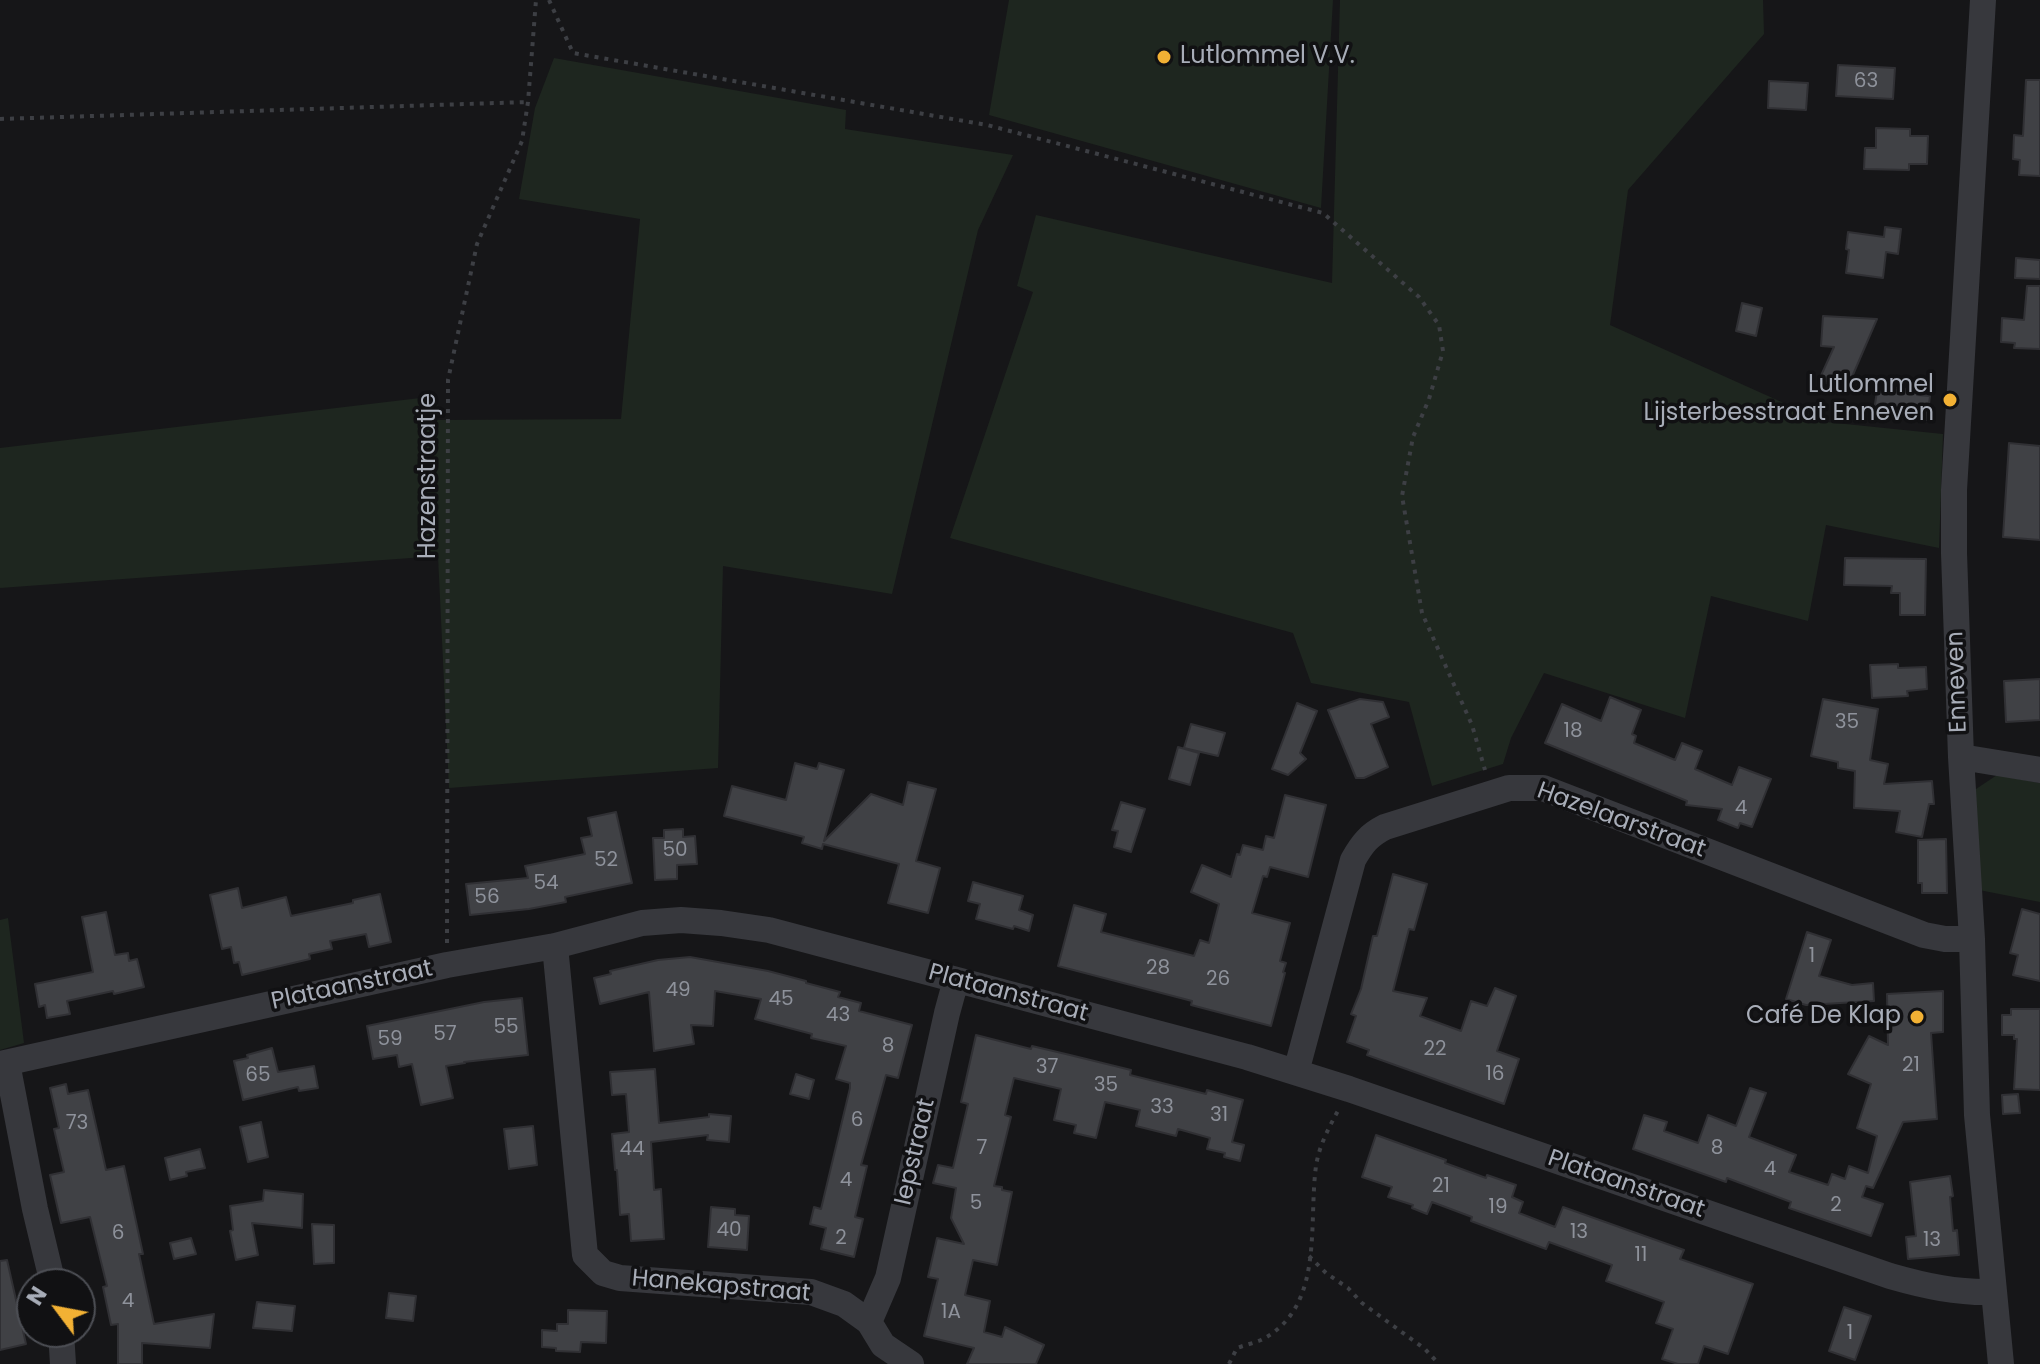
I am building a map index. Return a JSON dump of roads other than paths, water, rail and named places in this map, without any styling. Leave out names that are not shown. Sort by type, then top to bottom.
[{"type":"street","name":"Enneven","points":[[1983,0],[1954,490],[1954,569],[1972,939],[1977,1115],[2001,1364]]},
{"type":"street","points":[[1961,757],[2040,770]]},
{"type":"street","name":"Hazelaarstraat","points":[[1296,1072],[1353,860],[1370,834],[1509,788],[1543,788],[1924,935],[1972,939]]},
{"type":"street","name":"Plataanstraat","points":[[4,1063],[447,965],[555,946],[642,923],[681,920],[721,923],[769,930],[1232,1053],[1349,1089],[1890,1276],[1926,1286],[1966,1292],[1993,1292]]},
{"type":"street","name":"Hanekapstraat","points":[[555,946],[585,1255],[603,1273],[620,1278],[811,1292],[844,1304],[869,1322],[883,1345],[911,1364]]},
{"type":"street","name":"Iepstraat","points":[[869,1322],[888,1278],[956,980]]},
{"type":"street","points":[[4,1063],[49,1268]]},
{"type":"place","name":"Lutlommel V.V.","points":[[1164,57]]},
{"type":"place","name":"Lutlommel Lijsterbesstraat Enneven","points":[[1950,400]]},
{"type":"place","name":"Café De Klap","points":[[1917,1017]]}]
